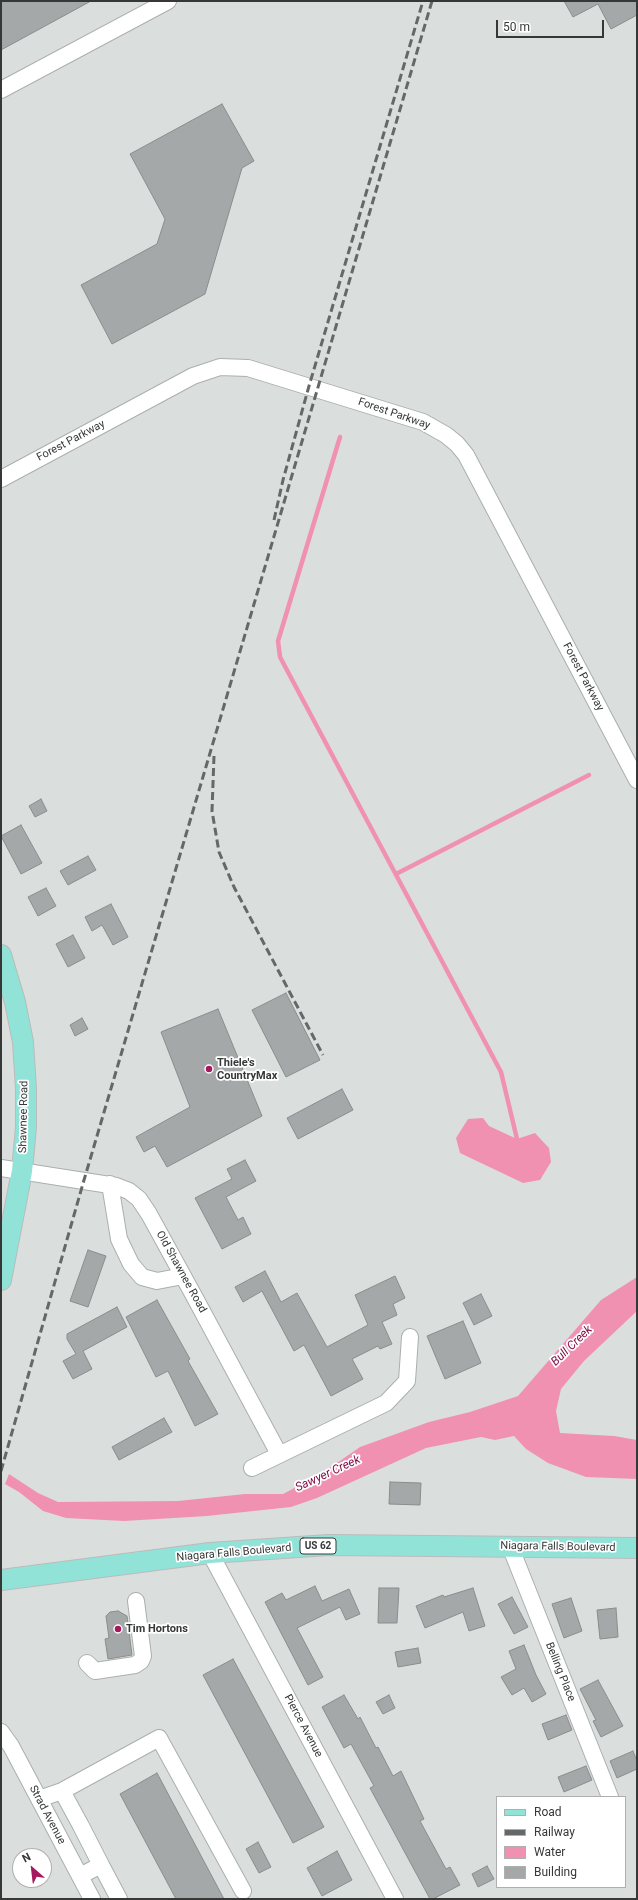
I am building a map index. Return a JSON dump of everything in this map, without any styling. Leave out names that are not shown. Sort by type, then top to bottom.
[{"type":"main road","name":"Shawnee Road","points":[[1,955],[15,1002],[23,1042],[26,1089],[26,1127],[22,1170],[1,1280]]},
{"type":"main road","name":"Niagara Falls Boulevard","points":[[1,1580],[210,1553],[328,1545],[637,1548]]},
{"type":"street","points":[[1,90],[168,1]]},
{"type":"street","name":"Forest Parkway","points":[[1,479],[192,376],[220,367],[248,368],[423,422],[446,435],[457,444],[466,455],[637,780]]},
{"type":"street","name":"Old Shawnee Road","points":[[1,1168],[110,1184],[129,1191],[139,1200],[183,1276],[279,1454]]},
{"type":"street","points":[[110,1184],[119,1239],[130,1264],[142,1277],[157,1281],[183,1276]]},
{"type":"street","points":[[252,1468],[352,1421],[386,1403],[407,1381],[410,1338]]},
{"type":"street","name":"Belling Place","points":[[510,1546],[610,1796]]},
{"type":"street","name":"Pierce Avenue","points":[[210,1553],[389,1897]]},
{"type":"street","points":[[86,1663],[95,1671],[135,1665],[141,1661],[143,1656],[136,1601]]},
{"type":"street","name":"Strad Avenue","points":[[1,1732],[11,1746],[92,1899]]},
{"type":"street","points":[[39,1799],[62,1791],[160,1738],[243,1891]]},
{"type":"street","points":[[62,1791],[119,1899]]},
{"type":"street","points":[[80,1876],[101,1865]]},
{"type":"water","points":[[483,1118],[489,1126],[517,1139],[535,1133],[549,1148],[551,1162],[540,1180],[523,1183],[460,1153],[456,1138],[468,1119]]},
{"type":"water","points":[[637,1277],[637,1311],[584,1361],[561,1389],[556,1411],[560,1433],[614,1436],[637,1440],[637,1479],[586,1477],[548,1463],[526,1449],[514,1436],[495,1440],[481,1437],[426,1448],[317,1498],[291,1507],[207,1516],[124,1521],[66,1518],[43,1511],[19,1492],[5,1484],[9,1474],[38,1493],[58,1502],[178,1501],[245,1494],[283,1494],[321,1474],[360,1447],[429,1422],[470,1412],[518,1396],[601,1300]]},
{"type":"building","points":[[1,1],[91,1],[1,50]]},
{"type":"building","points":[[564,1],[637,1],[637,15],[611,29],[598,4],[573,17]]},
{"type":"building","points":[[222,104],[254,161],[242,168],[205,294],[112,344],[81,285],[157,244],[165,219],[130,154]]},
{"type":"building","points":[[41,799],[47,811],[35,817],[29,806]]},
{"type":"building","points":[[21,825],[42,863],[21,874],[1,836]]},
{"type":"building","points":[[88,856],[96,870],[68,885],[60,871]]},
{"type":"building","points":[[46,888],[56,906],[38,916],[28,897]]},
{"type":"building","points":[[111,904],[128,937],[113,945],[102,925],[92,931],[85,917]]},
{"type":"building","points":[[73,935],[85,958],[68,967],[56,944]]},
{"type":"building","points":[[286,993],[320,1060],[286,1077],[252,1010]]},
{"type":"building","name":"Thiele's CountryMax","points":[[218,1009],[262,1116],[167,1167],[155,1146],[144,1152],[136,1137],[190,1107],[161,1032]]},
{"type":"building","points":[[82,1018],[88,1029],[75,1036],[70,1025]]},
{"type":"building","points":[[342,1089],[353,1110],[298,1139],[287,1118]]},
{"type":"building","points":[[245,1160],[256,1181],[226,1197],[238,1220],[243,1217],[251,1234],[222,1249],[195,1198],[232,1179],[227,1169]]},
{"type":"building","points":[[88,1250],[106,1256],[88,1307],[70,1301]]},
{"type":"building","points":[[265,1271],[281,1302],[297,1293],[327,1347],[368,1325],[355,1295],[395,1276],[405,1298],[393,1304],[397,1315],[382,1322],[392,1344],[380,1349],[378,1346],[352,1359],[363,1379],[331,1396],[304,1345],[294,1351],[262,1291],[243,1302],[235,1287]]},
{"type":"building","points":[[481,1294],[492,1316],[474,1325],[463,1303]]},
{"type":"building","points":[[157,1300],[190,1359],[188,1361],[218,1414],[195,1426],[168,1371],[156,1377],[126,1317]]},
{"type":"building","points":[[117,1307],[127,1327],[83,1351],[92,1369],[73,1379],[63,1361],[76,1354],[67,1339],[67,1334]]},
{"type":"building","points":[[463,1321],[481,1363],[445,1379],[427,1336]]},
{"type":"building","points":[[164,1418],[172,1432],[119,1460],[112,1447]]},
{"type":"building","points":[[390,1482],[421,1483],[420,1505],[389,1504]]},
{"type":"building","points":[[315,1586],[322,1601],[349,1589],[360,1614],[346,1620],[340,1607],[297,1628],[323,1677],[308,1685],[265,1602],[282,1593],[286,1600]]},
{"type":"building","points":[[379,1588],[399,1588],[397,1623],[378,1623]]},
{"type":"building","points":[[473,1588],[485,1626],[469,1631],[463,1612],[425,1628],[416,1606],[443,1595],[444,1597]]},
{"type":"building","points":[[512,1597],[528,1627],[514,1634],[498,1604]]},
{"type":"building","points":[[571,1598],[582,1631],[564,1638],[552,1604]]},
{"type":"building","points":[[616,1608],[618,1637],[600,1639],[597,1610]]},
{"type":"building","name":"Tim Hortons","points":[[118,1611],[127,1616],[132,1655],[108,1659],[105,1639],[109,1638],[106,1616],[110,1612]]},
{"type":"building","points":[[524,1645],[536,1675],[546,1694],[532,1702],[524,1688],[512,1695],[501,1677],[516,1669],[509,1651]]},
{"type":"building","points":[[418,1648],[421,1663],[398,1667],[395,1652]]},
{"type":"building","points":[[233,1659],[324,1827],[293,1843],[203,1675]]},
{"type":"building","points":[[598,1680],[623,1726],[601,1737],[593,1721],[596,1720],[580,1689]]},
{"type":"building","points":[[344,1695],[358,1719],[360,1717],[393,1776],[401,1771],[424,1819],[420,1821],[446,1869],[450,1867],[460,1885],[433,1899],[430,1899],[370,1788],[374,1786],[351,1744],[344,1748],[322,1707]]},
{"type":"building","points":[[389,1695],[395,1708],[383,1714],[376,1702]]},
{"type":"building","points":[[566,1715],[572,1730],[548,1740],[542,1724]]},
{"type":"building","points":[[633,1751],[637,1761],[637,1769],[617,1778],[610,1761]]},
{"type":"building","points":[[586,1766],[592,1780],[564,1792],[558,1777]]},
{"type":"building","points":[[157,1773],[224,1899],[176,1899],[120,1794]]},
{"type":"building","points":[[258,1842],[271,1867],[259,1873],[246,1849]]},
{"type":"building","points":[[337,1851],[352,1880],[322,1896],[307,1868]]},
{"type":"building","points":[[487,1866],[494,1879],[478,1887],[472,1874]]},
{"type":"waterway","points":[[340,437],[278,641],[280,657],[501,1072],[517,1139]]},
{"type":"waterway","points":[[396,874],[589,775]]},
{"type":"railway","points":[[274,520],[283,480],[309,386],[423,1]]},
{"type":"railway","points":[[1,1471],[84,1180],[432,1]]},
{"type":"railway","points":[[214,756],[212,811],[219,852],[234,887],[323,1055]]},
{"type":"place","name":"Thiele's CountryMax","points":[[209,1069]]},
{"type":"place","name":"Tim Hortons","points":[[118,1629]]},
{"type":"water label","name":"Bull Creek","points":[[572,1346]]},
{"type":"water label","name":"Sawyer Creek","points":[[328,1474]]}]
